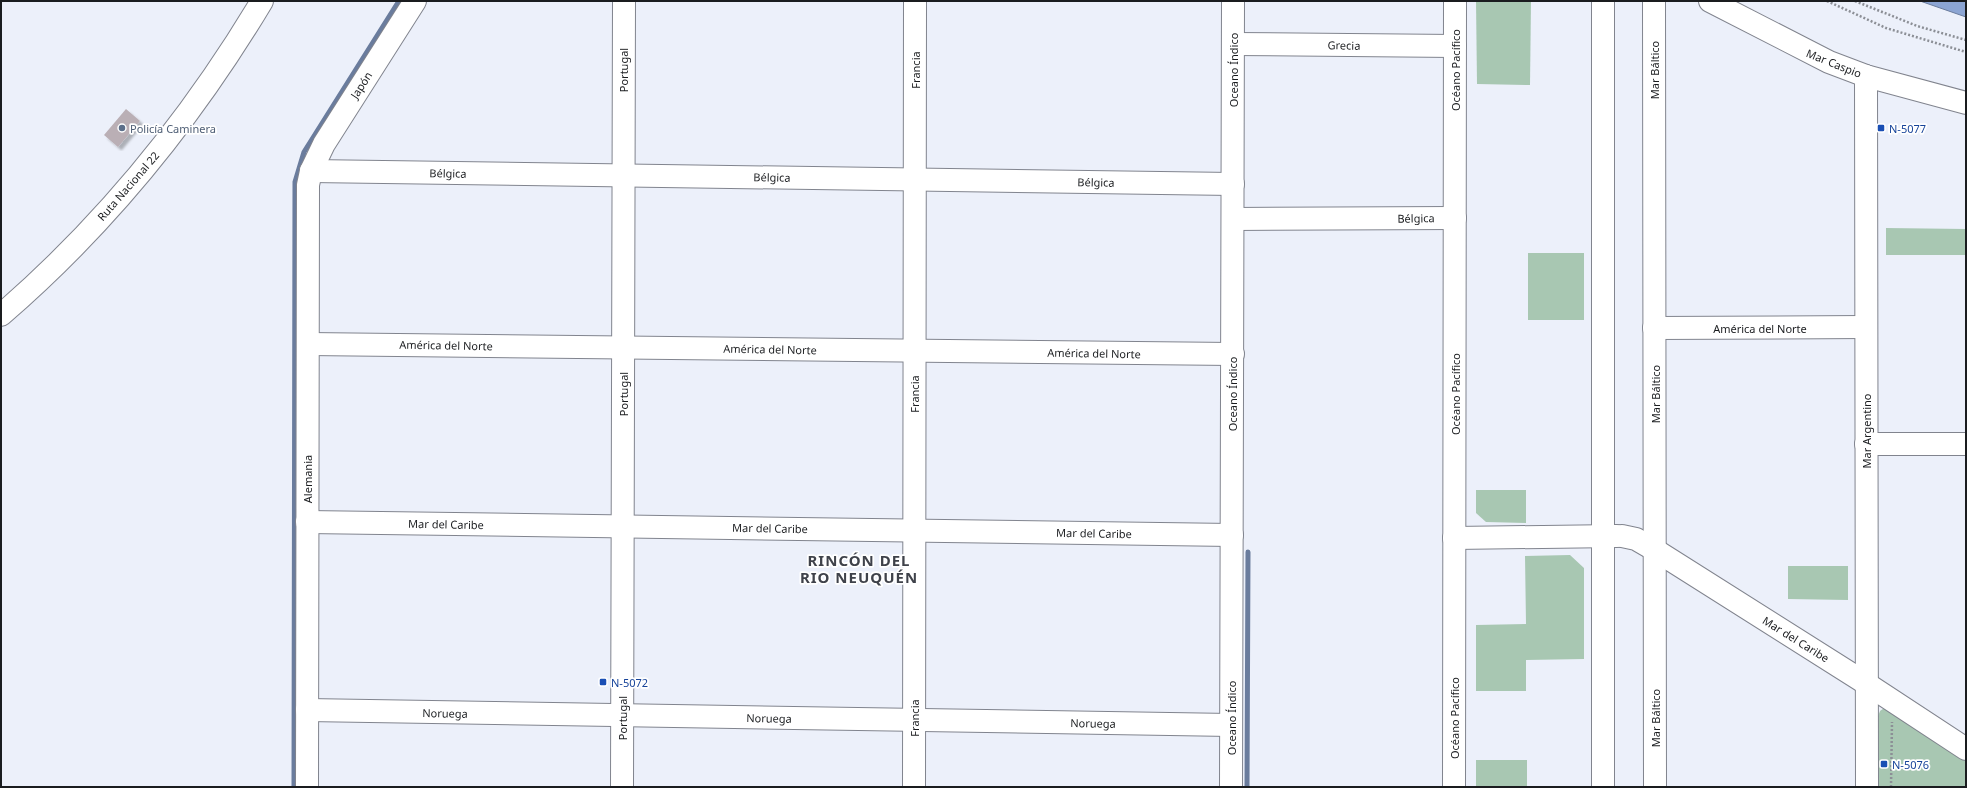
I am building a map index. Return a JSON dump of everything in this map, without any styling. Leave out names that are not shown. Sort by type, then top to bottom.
[{"type":"main road","name":"Ruta Nacional 22","points":[[1,315],[60,261],[124,191],[156,153],[220,67],[262,1]]},
{"type":"main road","name":"Japón","points":[[311,171],[324,144],[415,1]]},
{"type":"main road","name":"Portugal","points":[[622,787],[624,1]]},
{"type":"main road","name":"Francia","points":[[914,787],[915,1]]},
{"type":"main road","name":"Oceano Índico","points":[[1231,787],[1233,1]]},
{"type":"main road","name":"Océano Pacífico","points":[[1454,787],[1455,1]]},
{"type":"main road","points":[[1602,787],[1612,536],[1603,1]]},
{"type":"main road","name":"Mar Báltico","points":[[1654,1],[1655,787]]},
{"type":"main road","name":"Mar Caspio","points":[[1710,1],[1809,54],[1866,76],[1966,103]]},
{"type":"main road","name":"Grecia","points":[[1233,44],[1455,46]]},
{"type":"main road","name":"Mar Argentino","points":[[1866,76],[1867,787]]},
{"type":"main road","name":"Bélgica","points":[[311,171],[1233,184]]},
{"type":"main road","name":"Alemania","points":[[307,787],[307,198],[311,171]]},
{"type":"main road","name":"Bélgica","points":[[1233,220],[1455,218]]},
{"type":"main road","name":"América del Norte","points":[[1654,328],[1866,328]]},
{"type":"main road","name":"América del Norte","points":[[308,344],[1232,354]]},
{"type":"main road","points":[[1866,444],[1966,444]]},
{"type":"main road","name":"Mar del Caribe","points":[[1612,536],[1639,530],[1655,518]]},
{"type":"main road","name":"Mar del Caribe","points":[[307,522],[1232,535]]},
{"type":"main road","name":"Mar del Caribe","points":[[1454,538],[1612,536],[1636,539],[1867,684],[1966,749]]},
{"type":"main road","name":"Noruega","points":[[307,710],[1231,725]]},
{"type":"path","points":[[1827,1],[1886,28],[1966,52]]},
{"type":"path","points":[[1855,1],[1917,26],[1966,40]]},
{"type":"path","points":[[1891,787],[1891,723],[1897,718]]},
{"type":"green space","points":[[1476,1],[1531,1],[1530,85],[1477,84]]},
{"type":"green space","points":[[1886,228],[1966,229],[1966,255],[1886,255]]},
{"type":"green space","points":[[1528,253],[1584,253],[1584,320],[1528,320]]},
{"type":"green space","points":[[1476,490],[1526,490],[1526,523],[1486,522],[1476,513]]},
{"type":"green space","points":[[1570,555],[1584,568],[1584,659],[1526,660],[1526,691],[1476,691],[1476,625],[1526,624],[1525,556]]},
{"type":"green space","points":[[1788,566],[1848,566],[1848,600],[1788,599]]},
{"type":"green space","points":[[1887,706],[1966,755],[1966,787],[1877,787],[1877,719],[1880,711]]},
{"type":"green space","points":[[1476,760],[1527,760],[1527,787],[1476,787]]},
{"type":"water","points":[[1920,1],[1966,1],[1966,17]]},
{"type":"building","name":"Policía Caminera","points":[[126,109],[140,121],[118,147],[104,135]]},
{"type":"waterway","points":[[294,787],[295,182],[304,152],[399,1]]},
{"type":"waterway","points":[[1247,787],[1248,552]]},
{"type":"place","name":"Policía Caminera","points":[[122,128]]},
{"type":"place","name":"N-5077","points":[[1881,128]]},
{"type":"place","name":"N-5072","points":[[603,682]]},
{"type":"place","name":"N-5076","points":[[1884,764]]},
{"type":"district","name":"RINCÓN DEL RIO NEUQUÉN","points":[[859,568]]}]
